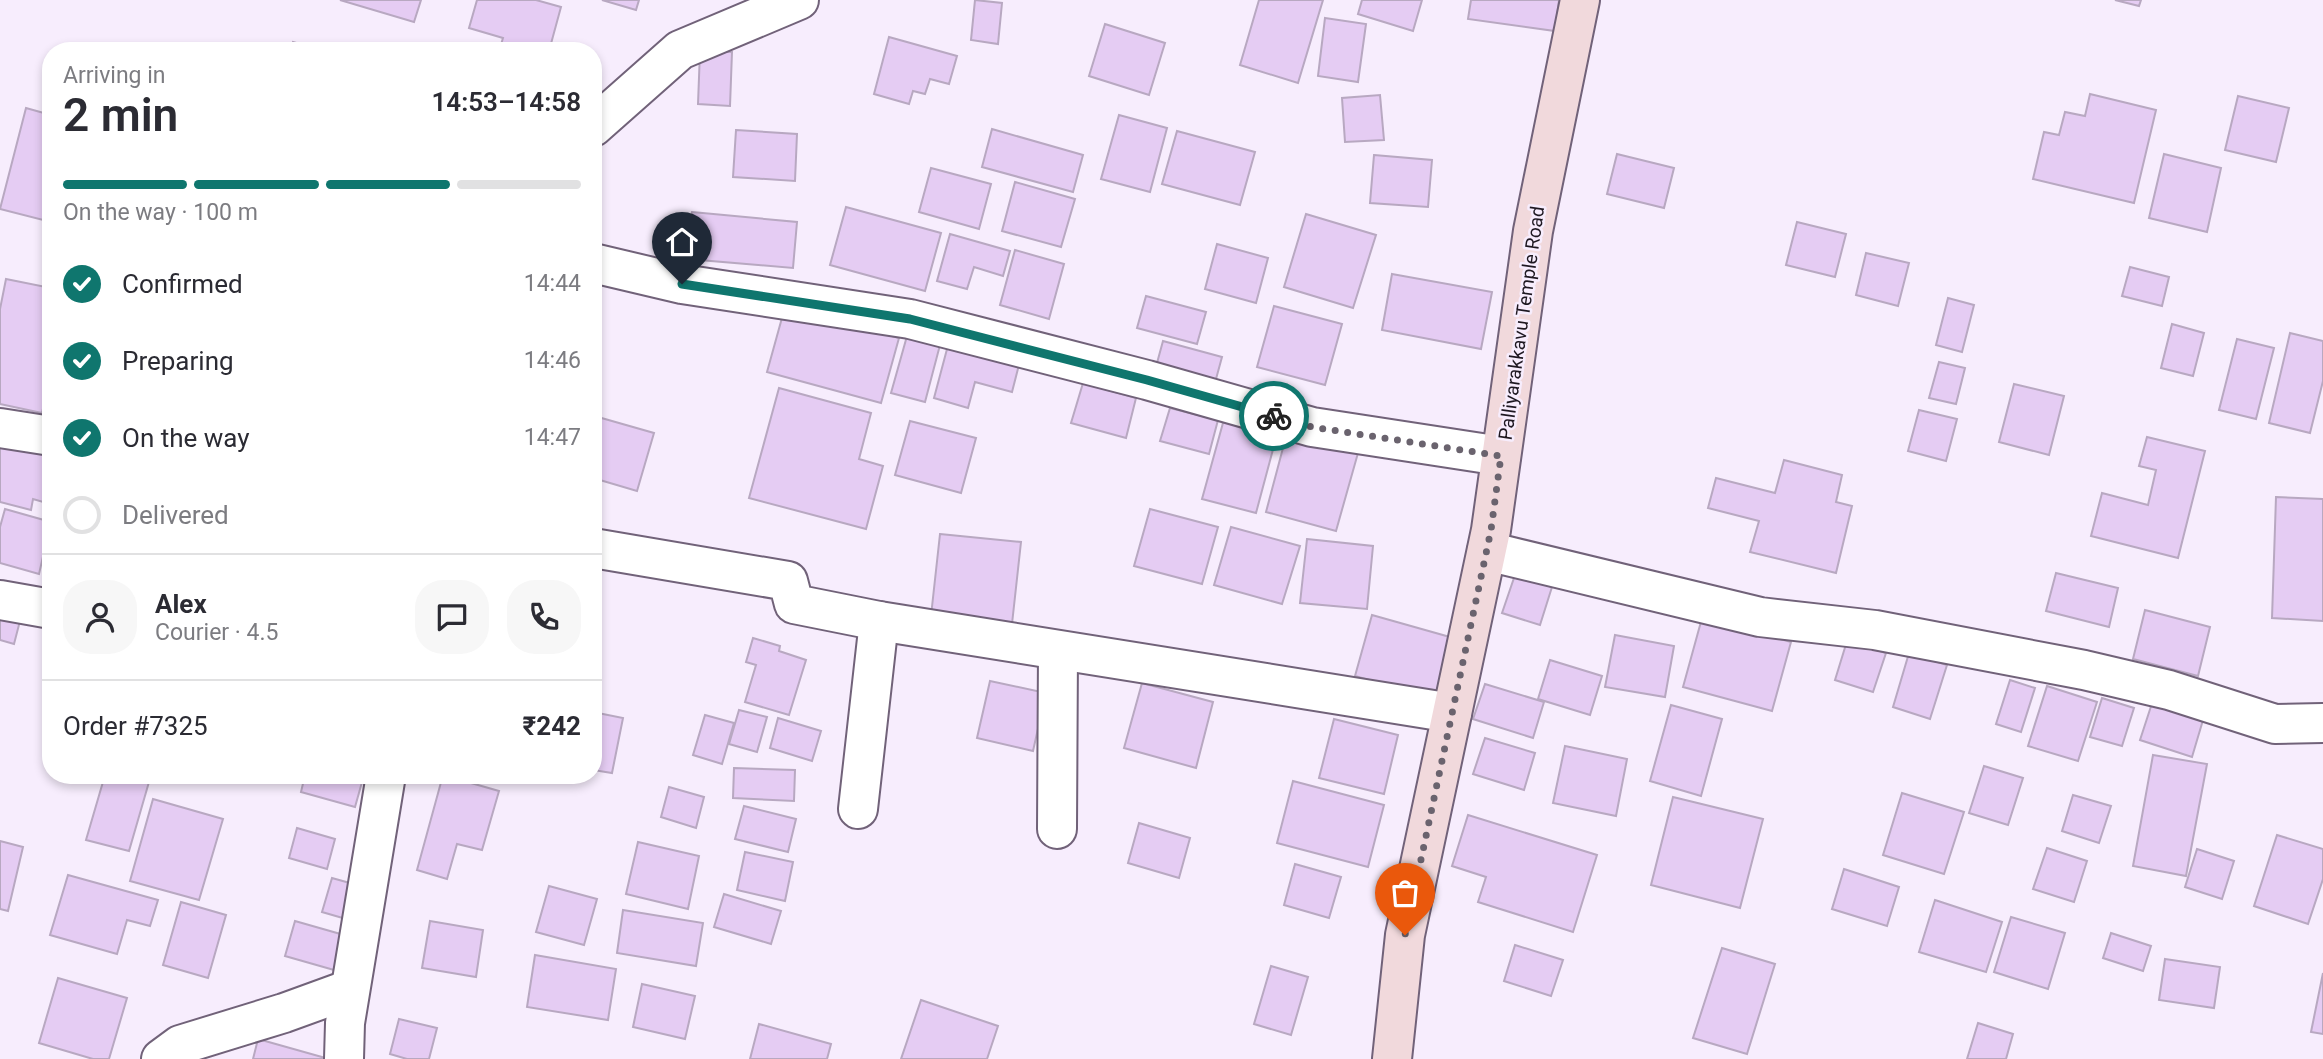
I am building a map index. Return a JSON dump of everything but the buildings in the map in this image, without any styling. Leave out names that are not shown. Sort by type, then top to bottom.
[{"type":"street","points":[[602,119],[680,50],[799,0]]},
{"type":"street","name":"Palliyarakkavu Temple Road","points":[[1392,1059],[1405,935],[1487,551],[1532,231],[1580,0]]},
{"type":"street","points":[[602,265],[682,284],[910,319],[1147,380],[1312,427],[1501,456]]},
{"type":"street","points":[[0,428],[42,435]]},
{"type":"street","points":[[602,549],[788,580],[794,604],[879,621],[1452,713]]},
{"type":"street","points":[[1487,551],[1760,617],[1875,630],[2084,670],[2169,690],[2275,724],[2323,723]]},
{"type":"street","points":[[0,600],[42,607]]},
{"type":"street","points":[[858,809],[879,621]]},
{"type":"street","points":[[1057,829],[1058,651]]},
{"type":"street","points":[[344,1059],[350,989],[384,784]]},
{"type":"street","points":[[161,1059],[180,1045],[285,1013],[350,989]]},
{"type":"way so far","points":[[1274,416],[1312,427],[1501,456],[1491,530],[1405,935]]},
{"type":"route","points":[[682,284],[910,319],[1274,416]]}]
